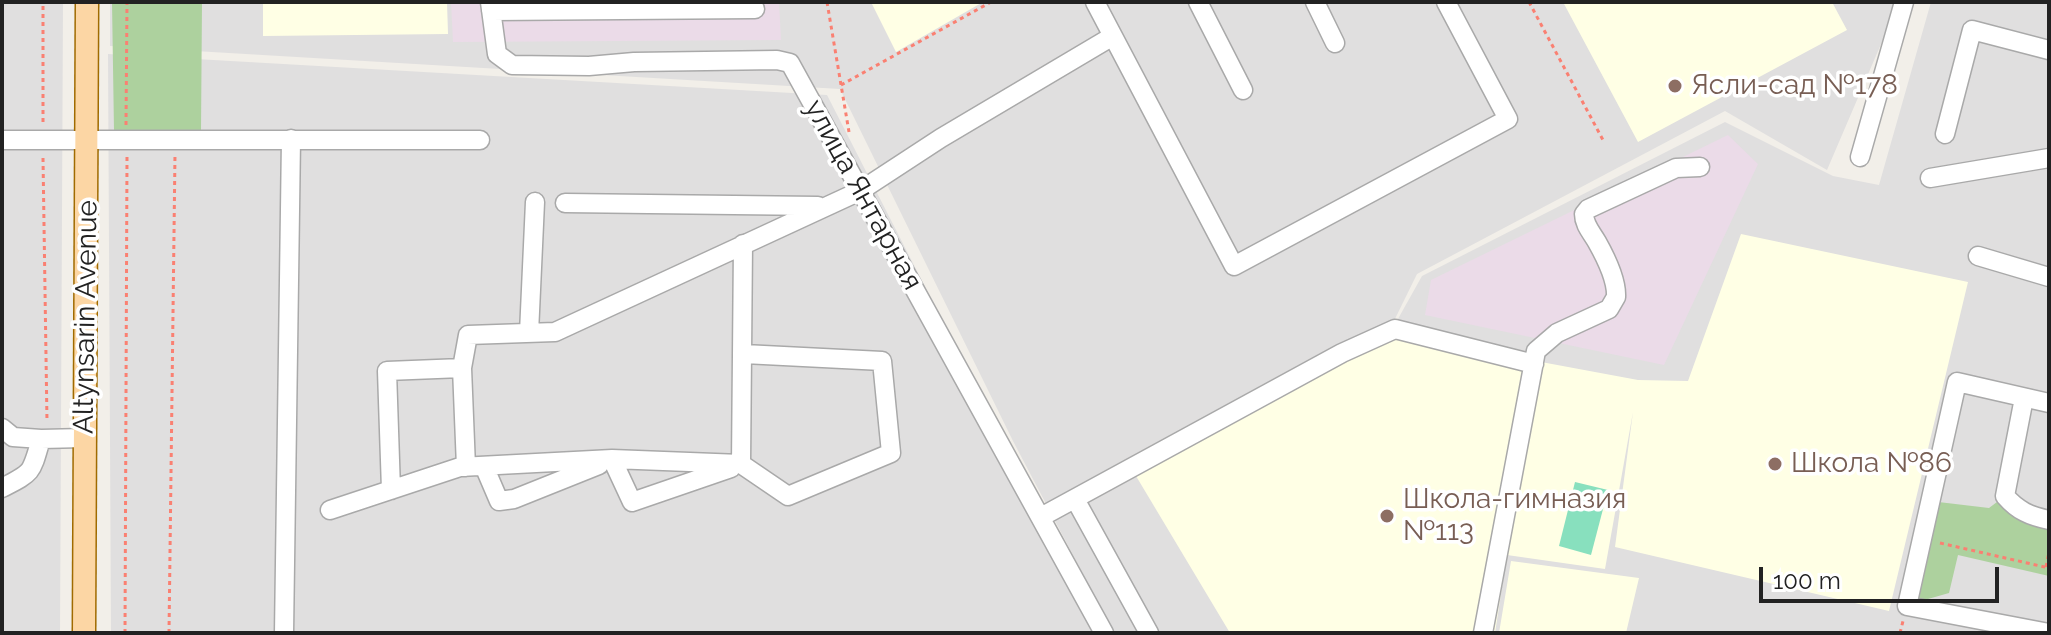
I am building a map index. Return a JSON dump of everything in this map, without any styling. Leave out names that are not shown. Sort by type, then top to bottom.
[{"type":"main road","name":"Altynsarin Avenue","points":[[84,633],[87,2]]},
{"type":"street","points":[[1095,2],[1234,266],[1508,119],[1446,2]]},
{"type":"street","points":[[1198,2],[1243,90]]},
{"type":"street","points":[[1315,2],[1335,43]]},
{"type":"street","points":[[1860,157],[1904,2]]},
{"type":"street","points":[[490,7],[755,9]]},
{"type":"street","name":"улица Янтарная","points":[[490,7],[497,54],[512,65],[589,66],[634,62],[777,60],[790,63],[1104,633]]},
{"type":"street","points":[[1945,134],[1972,30],[2049,50]]},
{"type":"street","points":[[612,459],[514,499],[499,501],[475,466],[462,368],[468,335],[555,332],[860,191],[941,138],[1113,36]]},
{"type":"street","points":[[284,633],[291,139]]},
{"type":"street","points":[[2,140],[480,140]]},
{"type":"street","points":[[1930,178],[2049,158]]},
{"type":"street","points":[[1483,633],[1536,351],[1545,341],[1570,326],[1609,309],[1616,297],[1610,272],[1584,221],[1584,214],[1588,209],[1676,168],[1700,167]]},
{"type":"street","points":[[529,333],[535,202]]},
{"type":"street","points":[[565,203],[825,206]]},
{"type":"street","points":[[741,464],[743,244]]},
{"type":"street","points":[[1978,256],[2049,277]]},
{"type":"street","points":[[1041,517],[1342,353],[1395,329],[1534,364]]},
{"type":"street","points":[[330,510],[475,466],[612,459],[741,464],[788,496],[891,453],[882,361],[744,354]]},
{"type":"street","points":[[391,490],[387,371],[462,368]]},
{"type":"street","points":[[2049,403],[1957,382],[1907,606],[2049,633]]},
{"type":"street","points":[[2024,398],[2005,496],[2015,508],[2029,516],[2049,520]]},
{"type":"street","points":[[2,428],[13,437],[44,433],[84,438]]},
{"type":"street","points":[[2,488],[18,482],[33,470],[44,433]]},
{"type":"street","points":[[612,459],[632,502],[741,464]]},
{"type":"street","points":[[1075,499],[1149,633]]},
{"type":"path","points":[[43,2],[44,433]]},
{"type":"path","points":[[125,633],[127,2]]},
{"type":"path","points":[[827,2],[851,146]]},
{"type":"path","points":[[840,85],[991,2]]},
{"type":"path","points":[[1529,2],[1603,140]]},
{"type":"path","points":[[169,633],[175,139]]},
{"type":"path","points":[[1922,539],[2048,568],[2049,552]]},
{"type":"shaded area","points":[[2,2],[63,2],[60,633],[2,633]]},
{"type":"shaded area","points":[[110,2],[1899,2],[1827,170],[1725,111],[1417,274],[1394,326],[1422,276],[1725,122],[1833,176],[1879,185],[1931,2],[2049,2],[2049,633],[1114,633],[1013,441],[840,89],[110,46]]},
{"type":"shaded area","points":[[263,2],[447,2],[448,34],[263,36]]},
{"type":"shaded area","points":[[451,2],[779,2],[781,40],[453,42]]},
{"type":"shaded area","points":[[871,2],[983,2],[896,52]]},
{"type":"shaded area","name":"Ясли-сад №178","points":[[1563,2],[1832,2],[1847,30],[1638,142]]},
{"type":"shaded area","points":[[108,54],[827,95],[1102,633],[111,633]]},
{"type":"shaded area","points":[[1728,135],[1758,164],[1664,365],[1425,315],[1431,280]]},
{"type":"shaded area","points":[[1741,234],[1968,282],[1889,611],[1615,547],[1633,412],[1605,569],[1507,555],[1495,633],[1230,633],[1136,476],[1396,335],[1638,380],[1688,381]]},
{"type":"shaded area","points":[[1511,561],[1639,578],[1626,633],[1499,633]]},
{"type":"green space","points":[[112,2],[202,2],[201,131],[114,131]]},
{"type":"green space","points":[[1575,482],[1608,490],[1591,555],[1559,546]]},
{"type":"green space","points":[[2005,496],[2049,520],[2049,576],[1958,555],[1949,593],[1907,605],[1930,501],[1989,508]]},
{"type":"place","name":"Ясли-сад №178","points":[[1675,86]]},
{"type":"place","name":"Школа №86","points":[[1775,464]]},
{"type":"place","name":"Школа-гимназия №113","points":[[1387,516]]}]
